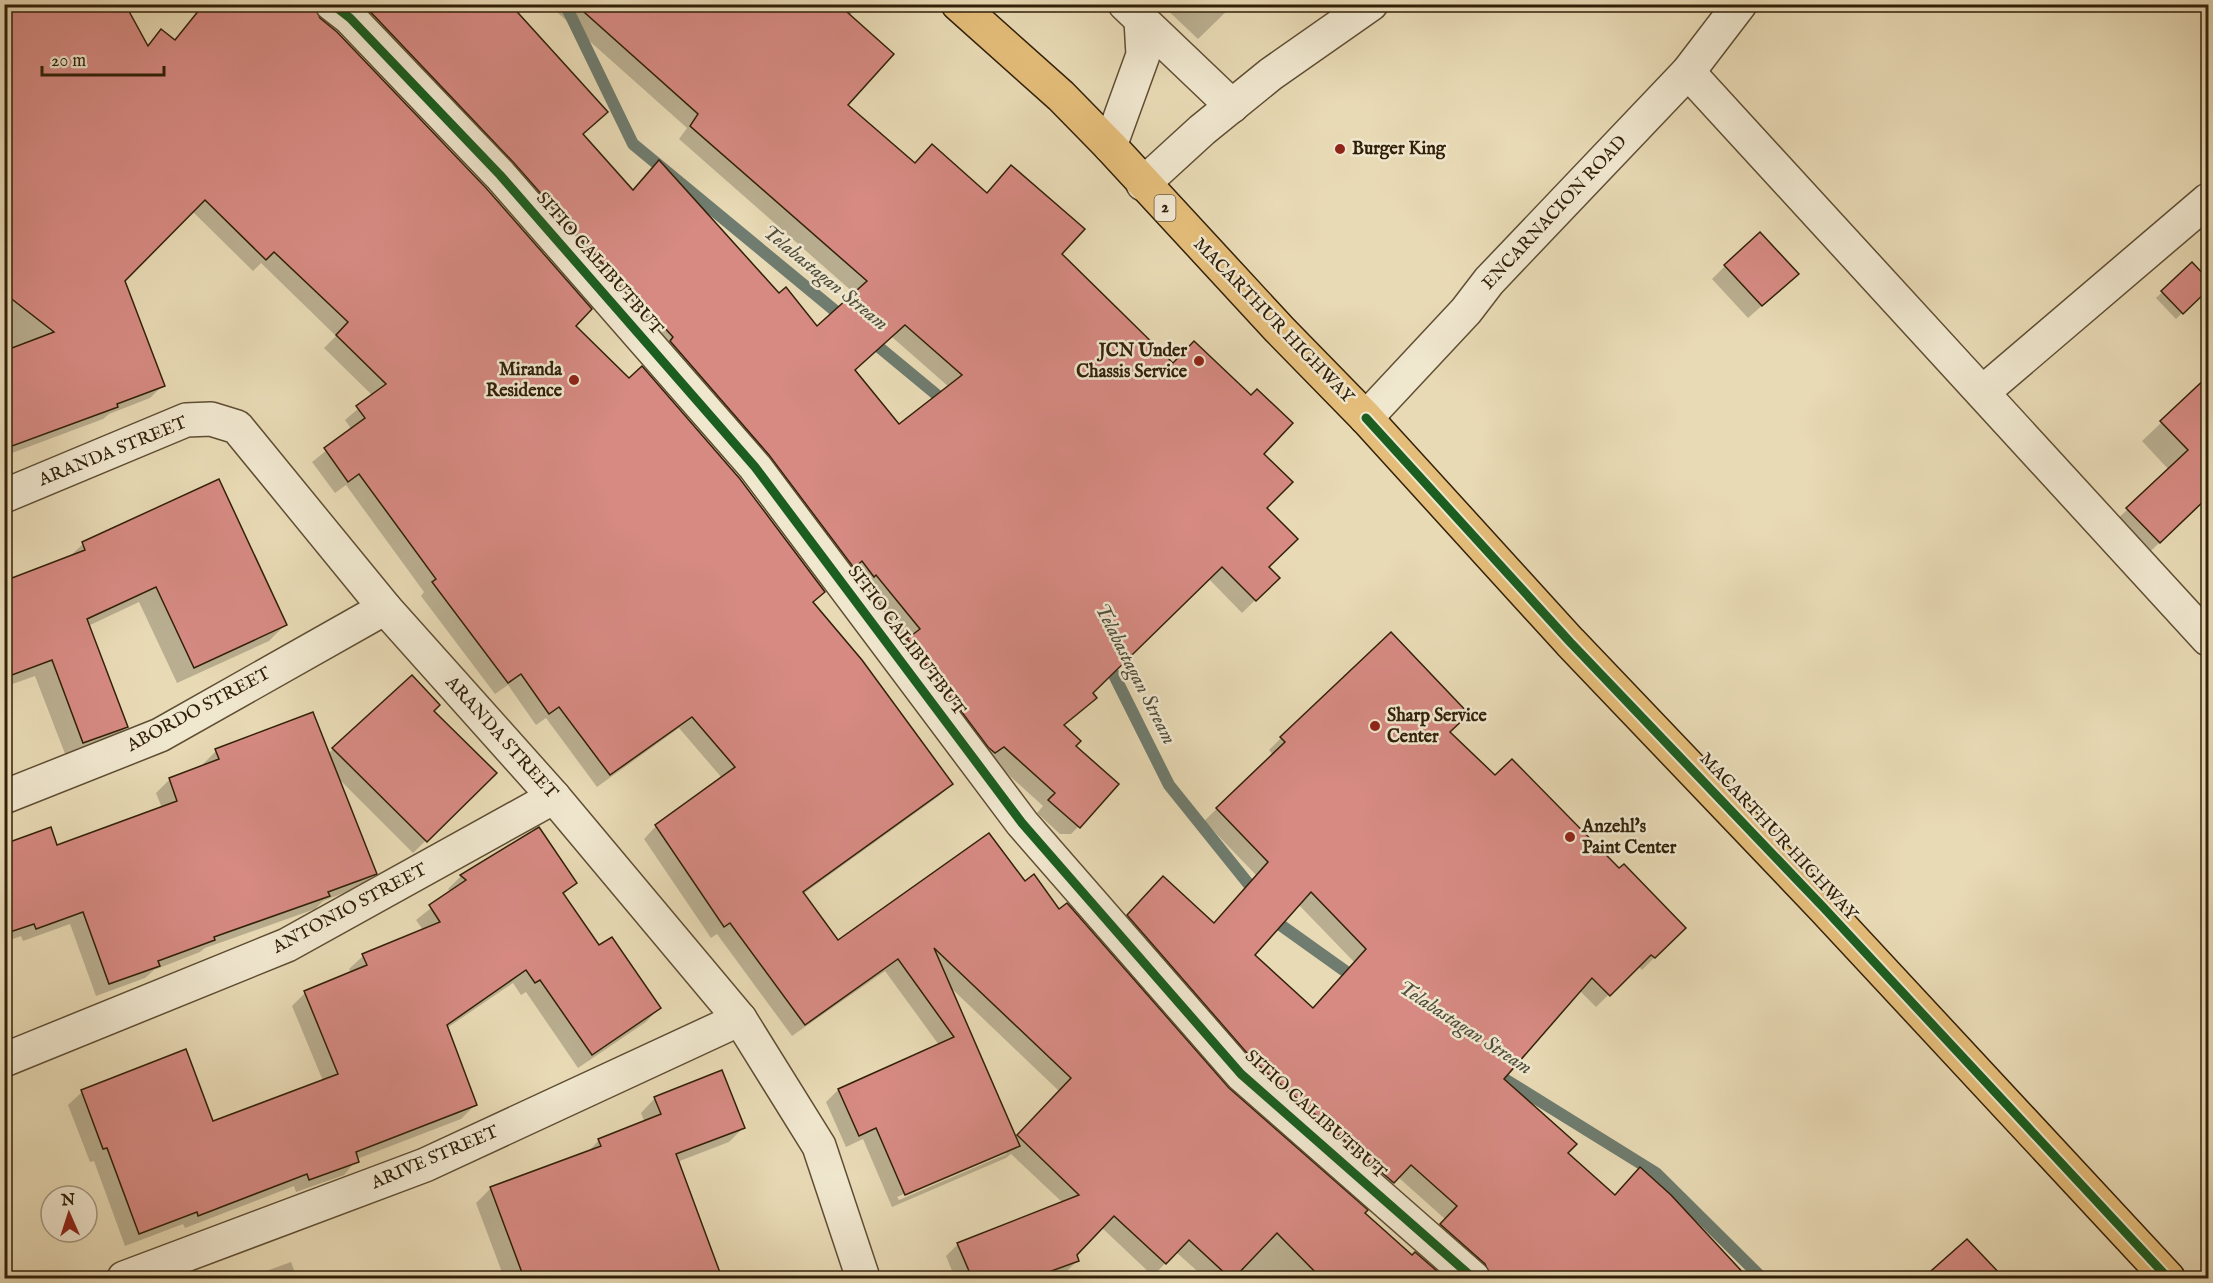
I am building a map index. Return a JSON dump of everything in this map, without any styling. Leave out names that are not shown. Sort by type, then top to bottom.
[{"type":"highway","name":"MACARTHUR HIGHWAY","points":[[958,4],[1060,96],[1110,146],[1143,184],[1366,418],[1570,642],[1823,907],[2168,1278]]},
{"type":"street","name":"SITIO CALIBUTBUT","points":[[332,4],[350,18],[500,175],[755,467],[1022,823],[1241,1074],[1473,1278]]},
{"type":"street","points":[[1143,184],[1270,74],[1371,4]]},
{"type":"street","name":"ENCARNACION ROAD","points":[[1366,418],[1466,311],[1489,281],[1688,72],[1740,4]]},
{"type":"street","points":[[1110,146],[1143,55],[1133,12]]},
{"type":"street","points":[[1133,12],[1232,106]]},
{"type":"street","points":[[1688,72],[2208,639]]},
{"type":"street","points":[[1983,392],[2208,200]]},
{"type":"street","name":"ARANDA STREET","points":[[4,496],[186,420],[211,419],[237,427],[385,608],[554,797],[740,1019],[819,1146],[857,1277]]},
{"type":"street","name":"ABORDO STREET","points":[[4,796],[160,735],[385,608]]},
{"type":"street","name":"ANTONIO STREET","points":[[4,1059],[287,945],[554,797]]},
{"type":"street","name":"ARIVE STREET","points":[[124,1278],[425,1165],[740,1019]]},
{"type":"building","points":[[4,4],[125,4],[148,46],[161,29],[175,40],[204,4],[314,4],[320,18],[337,32],[486,188],[592,309],[576,326],[629,378],[642,366],[740,479],[825,592],[813,602],[862,660],[953,784],[803,892],[838,940],[989,833],[1025,881],[1034,874],[1059,909],[1067,903],[1229,1088],[1368,1210],[1365,1213],[1412,1255],[1415,1252],[1445,1278],[1321,1278],[1277,1233],[1234,1278],[1230,1278],[1189,1240],[1166,1264],[1114,1216],[1077,1255],[1079,1261],[1032,1278],[972,1278],[957,1243],[1079,1195],[1017,1135],[1071,1078],[934,948],[1020,1146],[905,1195],[876,1128],[859,1136],[838,1089],[954,1037],[898,959],[805,1025],[730,923],[724,927],[655,825],[735,767],[692,717],[610,775],[559,707],[549,714],[521,674],[508,683],[432,582],[436,579],[359,474],[348,482],[324,448],[365,418],[356,406],[386,384],[336,335],[348,322],[274,252],[266,260],[205,200],[125,281],[165,386],[117,404],[118,407],[4,449],[4,351],[54,332],[4,293]]},
{"type":"building","points":[[363,4],[510,4],[608,112],[583,134],[633,190],[659,160],[779,293],[786,287],[817,326],[867,281],[690,126],[698,114],[575,4],[838,4],[894,54],[848,105],[915,163],[932,144],[987,193],[1011,165],[1085,229],[1062,254],[1173,363],[1194,341],[1251,395],[1257,389],[1293,423],[1264,454],[1293,482],[1267,508],[1298,539],[1269,567],[1280,578],[1256,601],[1222,567],[1093,693],[1097,698],[1064,725],[1081,741],[1076,746],[1119,784],[1080,828],[1048,800],[1055,793],[1004,747],[995,753],[988,747],[907,639],[920,629],[862,561],[854,568],[769,455],[670,341],[673,337],[621,280],[619,282],[514,163]],"holes":[[[905,325],[962,375],[899,424],[855,370]]]},
{"type":"building","points":[[1760,232],[1799,274],[1762,306],[1724,265]]},
{"type":"building","points":[[2192,262],[2208,279],[2208,290],[2183,314],[2161,291]]},
{"type":"building","points":[[2208,376],[2208,497],[2160,543],[2126,508],[2188,450],[2160,421]]},
{"type":"building","points":[[219,479],[287,625],[194,668],[156,587],[87,619],[128,727],[83,743],[52,660],[4,678],[4,581],[85,550],[82,542]]},
{"type":"building","points":[[1391,632],[1469,714],[1450,732],[1495,775],[1512,759],[1619,868],[1624,864],[1686,928],[1655,958],[1651,955],[1610,996],[1592,978],[1504,1079],[1577,1144],[1568,1153],[1615,1195],[1640,1167],[1671,1195],[1748,1278],[1491,1278],[1485,1264],[1440,1224],[1457,1206],[1411,1165],[1394,1183],[1254,1061],[1127,915],[1163,876],[1214,923],[1268,862],[1216,808],[1285,742],[1280,737]],"holes":[[[1311,892],[1366,949],[1313,1008],[1255,955]]]},
{"type":"building","points":[[412,675],[440,705],[434,711],[497,773],[427,842],[332,748]]},
{"type":"building","points":[[313,712],[377,874],[328,892],[330,896],[214,937],[215,940],[158,961],[160,966],[109,984],[83,912],[36,929],[34,924],[4,934],[4,844],[51,827],[57,845],[177,801],[169,778],[219,759],[215,749]]},
{"type":"building","points":[[539,827],[577,883],[563,893],[599,945],[612,937],[661,1008],[592,1055],[540,980],[535,983],[526,970],[447,1025],[477,1105],[356,1152],[359,1162],[309,1180],[307,1174],[198,1216],[197,1212],[139,1234],[107,1148],[103,1149],[81,1090],[186,1049],[213,1121],[338,1074],[304,991],[367,965],[362,954],[440,922],[429,905],[466,880],[460,875]]},
{"type":"building","points":[[722,1070],[745,1128],[676,1154],[722,1278],[524,1278],[490,1187],[601,1146],[598,1139],[661,1114],[654,1097]]},
{"type":"building","points":[[1967,1239],[2004,1278],[1923,1278]]},
{"type":"waterway","name":"Telabastagan Stream","points":[[565,4],[633,144],[845,319]]},
{"type":"waterway","name":"Telabastagan Stream","points":[[868,338],[949,405]]},
{"type":"waterway","name":"Telabastagan Stream","points":[[1107,661],[1169,785],[1259,897]]},
{"type":"waterway","name":"Telabastagan Stream","points":[[1272,913],[1282,926],[1359,981]]},
{"type":"waterway","name":"Telabastagan Stream","points":[[1490,1070],[1656,1173],[1762,1278]]},
{"type":"cycle path","points":[[332,4],[350,18],[500,175],[755,467],[1022,823],[1241,1074],[1473,1278]]},
{"type":"cycle path","points":[[1366,418],[1570,642],[1823,907],[2168,1278]]},
{"type":"place","name":"Burger King","points":[[1340,149]]},
{"type":"place","name":"JCN Under Chassis Service","points":[[1199,361]]},
{"type":"place","name":"Miranda Residence","points":[[574,380]]},
{"type":"place","name":"Sharp Service Center","points":[[1375,726]]},
{"type":"place","name":"Anzehl's Paint Center","points":[[1570,837]]}]
